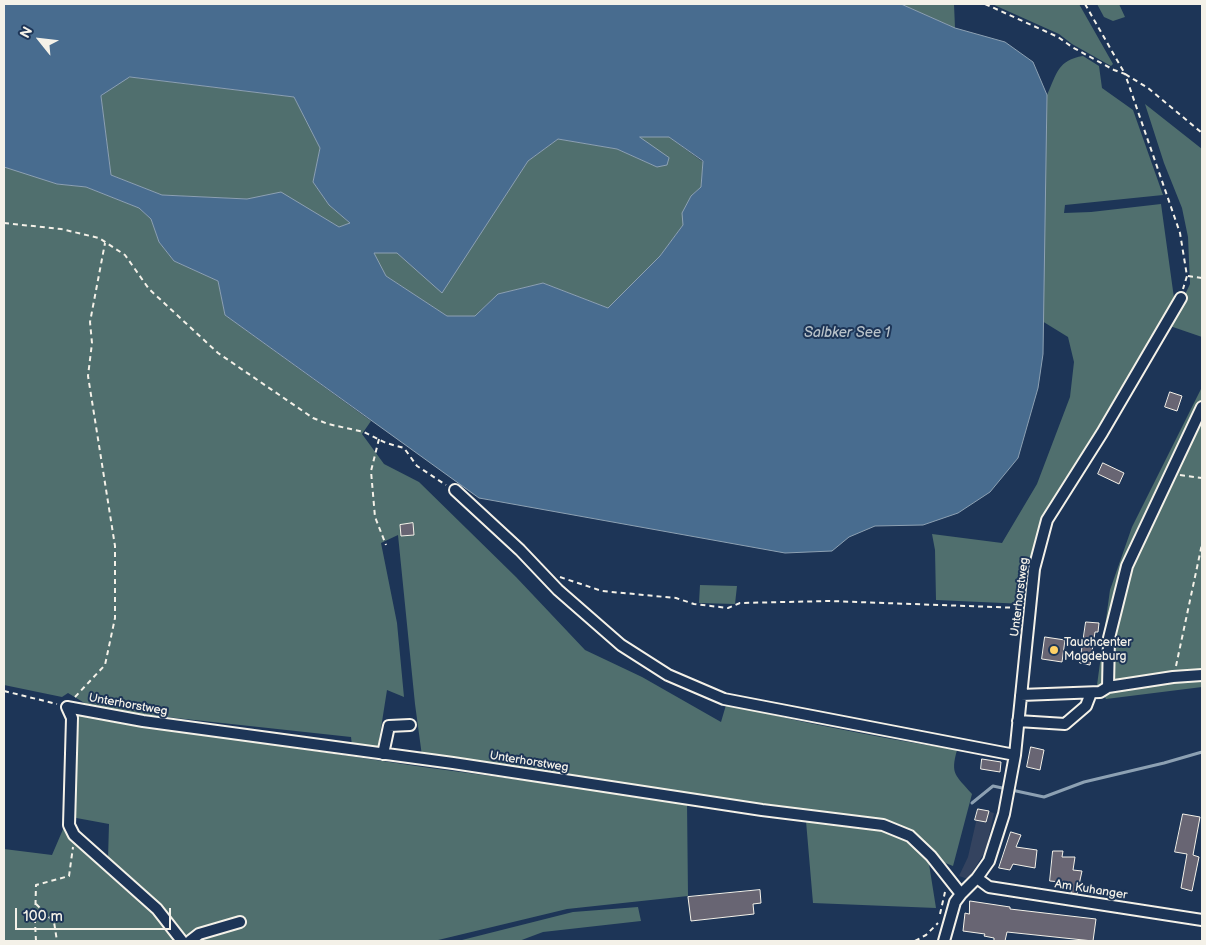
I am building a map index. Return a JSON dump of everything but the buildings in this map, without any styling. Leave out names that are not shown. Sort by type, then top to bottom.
[{"type":"street","name":"Unterhorstweg","points":[[944,941],[953,907],[961,894],[978,878],[989,861],[1008,797],[1034,569],[1047,520],[1102,433],[1181,298]]},
{"type":"street","points":[[1108,687],[1109,638],[1127,566],[1202,407]]},
{"type":"street","points":[[454,490],[520,550],[558,590],[614,639],[668,675],[724,699],[1014,755]]},
{"type":"street","points":[[1021,695],[1100,692],[1108,687],[1173,677],[1202,675]]},
{"type":"street","points":[[1018,721],[1065,724],[1086,706],[1090,693]]},
{"type":"street","name":"Unterhorstweg","points":[[67,707],[144,721],[762,810],[883,825],[910,836],[931,856],[948,880],[961,894]]},
{"type":"street","points":[[67,707],[72,718],[69,825],[74,835],[158,909],[182,941]]},
{"type":"street","points":[[383,754],[389,726],[410,725]]},
{"type":"street","name":"Am Kuhanger","points":[[978,878],[989,887],[1202,920]]},
{"type":"street","points":[[190,941],[199,934],[240,922]]},
{"type":"path","points":[[985,4],[1058,37],[1088,56],[1125,74],[1148,88],[1202,133]]},
{"type":"path","points":[[1085,4],[1125,74],[1180,233],[1187,276],[1181,298]]},
{"type":"path","points":[[4,223],[61,229],[99,238],[125,255],[149,289],[218,353],[313,418],[328,424],[364,432],[386,443],[404,448],[416,466],[454,490]]},
{"type":"path","points":[[4,691],[67,707],[105,665],[115,618],[116,546],[88,376],[92,344],[90,322],[105,242]]},
{"type":"path","points":[[1187,276],[1202,278]]},
{"type":"path","points":[[379,439],[371,471],[374,518],[386,545]]},
{"type":"path","points":[[1172,473],[1202,478]]},
{"type":"path","points":[[1173,677],[1202,544]]},
{"type":"path","points":[[554,572],[561,577],[602,591],[676,598],[694,604],[728,608],[740,604],[830,601],[1031,606]]},
{"type":"path","points":[[36,941],[36,885],[69,876],[74,835]]},
{"type":"path","points":[[915,941],[926,935],[939,922],[948,880]]},
{"type":"path","points":[[36,904],[54,922],[57,941]]},
{"type":"shaded area","points":[[979,809],[994,813],[986,850],[968,879],[959,876],[968,857]]},
{"type":"green space","points":[[901,4],[954,4],[955,28]]},
{"type":"green space","points":[[992,4],[1079,4],[1113,64],[1111,66],[1072,44],[1059,34]]},
{"type":"green space","points":[[1097,4],[1119,4],[1125,17],[1113,21],[1104,17]]},
{"type":"green space","points":[[1083,56],[1099,66],[1102,88],[1133,110],[1163,195],[1065,205],[1064,213],[1161,204],[1174,298],[1045,518],[1028,569],[1025,604],[936,600],[935,550],[932,534],[1002,543],[1037,484],[1070,397],[1074,362],[1068,337],[1042,321],[1047,95],[1056,74],[1063,64]]},
{"type":"green space","points":[[129,77],[294,97],[320,148],[313,182],[329,205],[350,223],[339,227],[281,193],[247,199],[162,195],[111,175],[101,96]]},
{"type":"green space","points":[[1145,104],[1202,149],[1202,337],[1170,326],[1190,284],[1188,237],[1182,208],[1164,163]]},
{"type":"green space","points":[[639,137],[669,137],[703,162],[701,187],[691,196],[683,225],[660,256],[608,308],[543,283],[498,294],[475,316],[447,316],[386,276],[373,252],[397,253],[442,292],[528,161],[558,139],[617,149],[657,167]]},
{"type":"green space","points":[[4,166],[57,184],[86,187],[139,208],[151,219],[159,242],[174,261],[218,281],[225,315],[371,421],[362,434],[384,464],[419,482],[516,577],[585,650],[642,677],[721,722],[726,705],[857,733],[957,750],[954,770],[958,778],[972,794],[953,866],[940,861],[912,831],[887,822],[422,756],[398,535],[381,543],[397,623],[404,697],[387,690],[378,747],[352,746],[351,737],[139,714],[129,715],[91,707],[68,693],[62,697],[4,685]]},
{"type":"green space","points":[[1202,387],[1202,687],[1106,699],[1097,685],[1110,590],[1132,527]]},
{"type":"green space","points":[[700,585],[737,586],[735,604],[699,603]]},
{"type":"green space","points":[[79,713],[147,726],[423,767],[687,802],[688,896],[567,909],[434,941],[187,941],[108,859],[109,824],[71,817]]},
{"type":"green space","points":[[806,821],[881,830],[913,842],[929,864],[936,908],[813,903]]},
{"type":"green space","points":[[64,827],[100,863],[152,906],[180,941],[4,941],[4,849],[52,855]]},
{"type":"green space","points":[[638,907],[641,921],[543,932],[519,941],[458,941],[573,912]]},
{"type":"water","name":"Salbker See 1","points":[[4,4],[901,4],[955,28],[1005,42],[1033,62],[1047,95],[1043,354],[1038,388],[1018,458],[990,492],[958,513],[923,525],[875,526],[849,537],[832,551],[785,553],[479,498],[225,315],[218,281],[174,261],[159,242],[151,219],[139,208],[86,187],[57,184],[4,167]],"holes":[[[130,77],[294,97],[320,148],[313,182],[329,205],[350,223],[339,227],[281,192],[247,199],[162,195],[111,175],[101,96]],[[640,137],[669,137],[703,161],[701,187],[691,196],[682,213],[683,225],[660,256],[608,308],[543,283],[498,294],[475,316],[447,316],[386,276],[374,253],[397,253],[442,293],[528,161],[558,139],[617,149],[657,167],[667,165],[669,158]]]},
{"type":"waterway","points":[[972,803],[993,786],[1044,797],[1084,782],[1202,752]]},
{"type":"place","name":"Tauchcenter Magdeburg","points":[[1054,650]]}]
